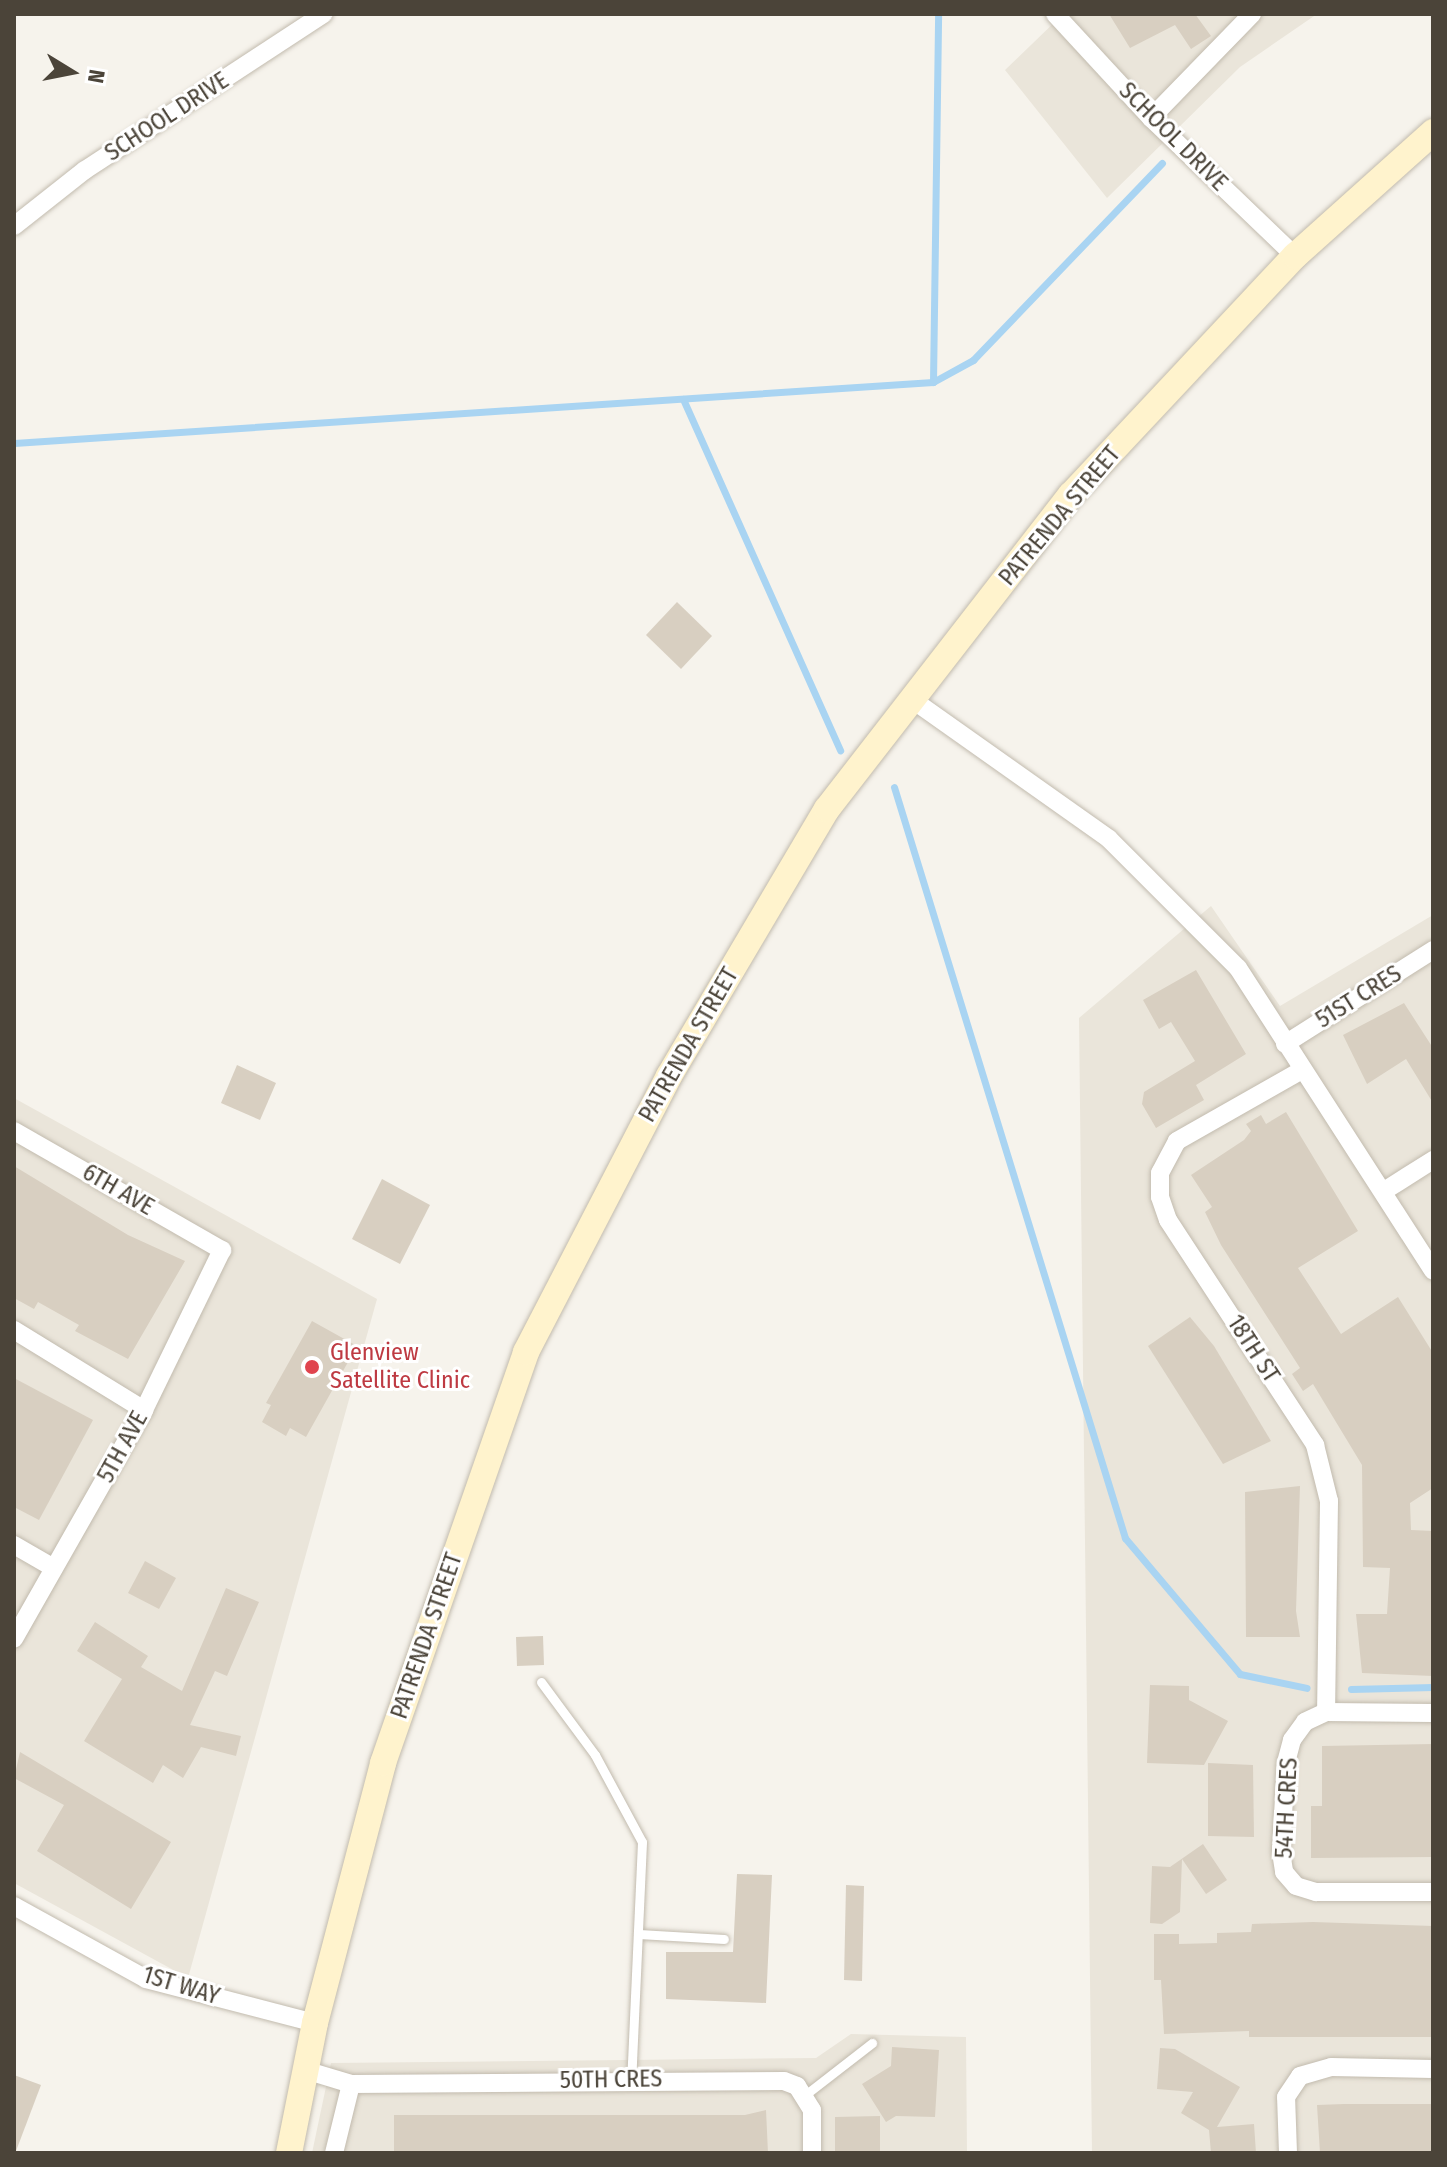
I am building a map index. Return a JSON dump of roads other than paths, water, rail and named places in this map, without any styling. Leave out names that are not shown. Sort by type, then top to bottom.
[{"type":"street","name":"SCHOOL DRIVE","points":[[14,226],[85,170],[323,14]]},
{"type":"street","name":"SCHOOL DRIVE","points":[[1055,14],[1151,118],[1295,256]]},
{"type":"street","points":[[1151,118],[1249,15]]},
{"type":"street","name":"PATRENDA STREET","points":[[289,2153],[315,2023],[383,1763],[526,1352],[669,1076],[819,822],[1071,495],[1295,256],[1433,132]]},
{"type":"street","points":[[913,700],[1109,839],[1238,968],[1433,1271]]},
{"type":"street","name":"51ST CRES","points":[[1285,1044],[1433,950]]},
{"type":"street","name":"18TH ST","points":[[1302,1070],[1177,1141],[1160,1173],[1160,1197],[1168,1220],[1315,1445],[1329,1501],[1326,1712]]},
{"type":"street","name":"6TH AVE","points":[[14,1131],[222,1250]]},
{"type":"street","points":[[1384,1191],[1433,1160]]},
{"type":"street","name":"5TH AVE","points":[[14,1639],[144,1410],[222,1250]]},
{"type":"street","points":[[14,1330],[144,1410]]},
{"type":"street","points":[[14,1545],[54,1568]]},
{"type":"street","points":[[1326,1712],[1433,1713]]},
{"type":"street","name":"54TH CRES","points":[[1326,1712],[1305,1722],[1292,1740],[1284,1785],[1284,1872],[1296,1886],[1316,1892],[1433,1892]]},
{"type":"street","name":"1ST WAY","points":[[14,1906],[146,1979],[315,2023]]},
{"type":"street","points":[[1288,2153],[1286,2097],[1300,2076],[1331,2067],[1433,2069]]},
{"type":"street","name":"50TH CRES","points":[[305,2070],[351,2084],[774,2080],[797,2086],[805,2095]]},
{"type":"street","points":[[334,2153],[351,2084]]},
{"type":"street","points":[[805,2095],[812,2110],[812,2153]]},
{"type":"lane","points":[[541,1682],[595,1755],[642,1842],[631,2080]]},
{"type":"lane","points":[[639,1934],[724,1939]]},
{"type":"lane","points":[[805,2095],[872,2043]]},
{"type":"waterway","points":[[933,382],[938,14]]},
{"type":"waterway","points":[[14,443],[933,382],[973,360],[1162,163]]},
{"type":"waterway","points":[[683,399],[840,750]]},
{"type":"waterway","points":[[894,787],[1125,1538],[1240,1674],[1307,1688]]},
{"type":"waterway","points":[[1351,1689],[1433,1687]]},
{"type":"place","name":"Glenview Satellite Clinic","points":[[312,1367]]}]
